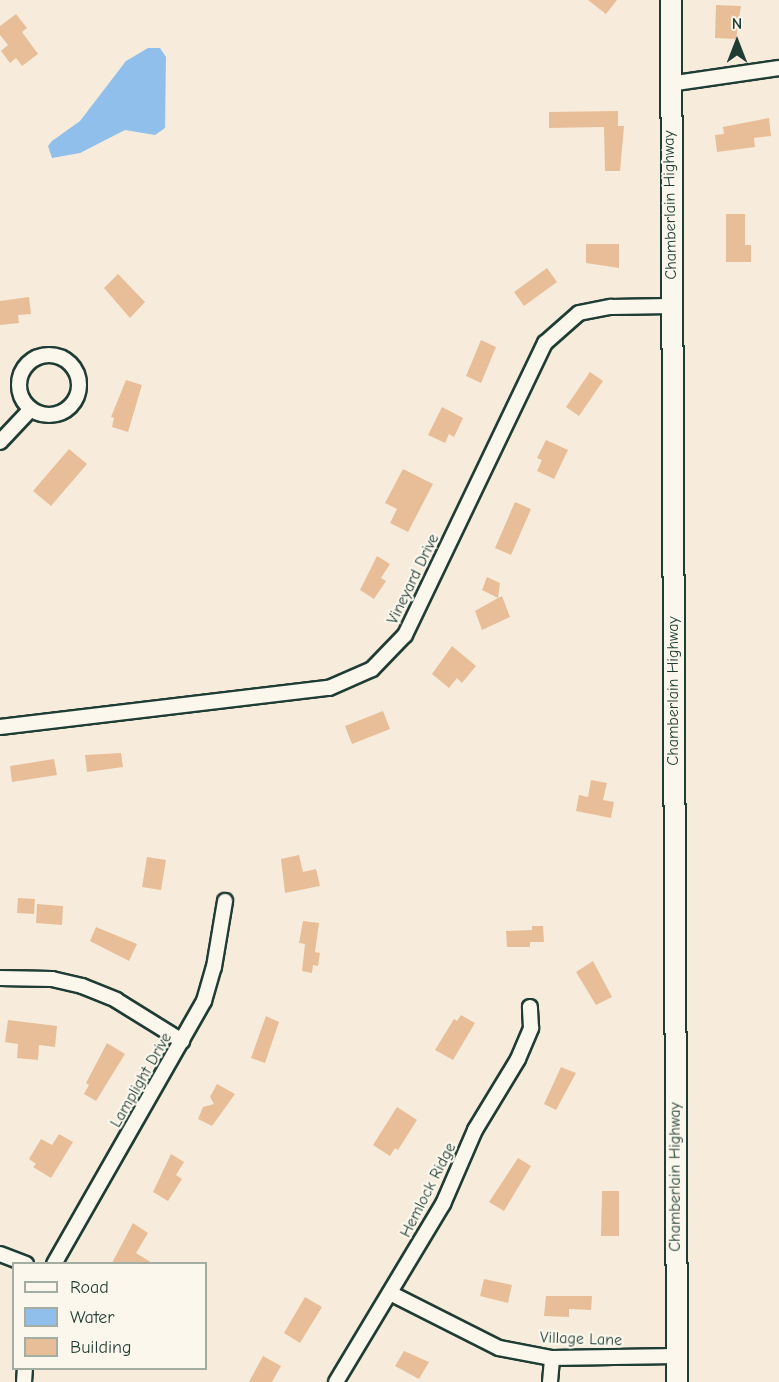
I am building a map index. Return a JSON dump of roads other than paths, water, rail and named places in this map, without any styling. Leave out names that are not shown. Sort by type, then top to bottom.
[{"type":"main road","name":"Chamberlain Highway","points":[[671,0],[669,84],[672,306],[676,1382]]},
{"type":"street","points":[[669,84],[779,68]]},
{"type":"street","name":"Vineyard Drive","points":[[0,727],[329,688],[372,669],[405,635],[545,344],[579,314],[611,307],[672,306]]},
{"type":"street","points":[[45,355],[68,361],[79,381],[73,404],[53,416],[31,410],[19,390],[25,367],[45,355]]},
{"type":"street","points":[[0,442],[31,410]]},
{"type":"street","name":"Lamplight Drive","points":[[55,1262],[204,1001],[214,967],[225,901]]},
{"type":"street","points":[[0,978],[52,979],[82,986],[116,1000],[182,1041]]},
{"type":"street","name":"Hemlock Ridge","points":[[336,1382],[442,1204],[475,1130],[518,1059],[531,1028],[530,1007]]},
{"type":"street","points":[[0,1254],[23,1262]]},
{"type":"street","name":"Village Lane","points":[[390,1293],[499,1348],[552,1358],[676,1356]]},
{"type":"street","points":[[550,1382],[552,1358]]},
{"type":"water","points":[[148,48],[160,48],[166,57],[165,128],[155,135],[125,130],[80,153],[52,158],[48,146],[52,141],[80,121],[126,61]]}]
